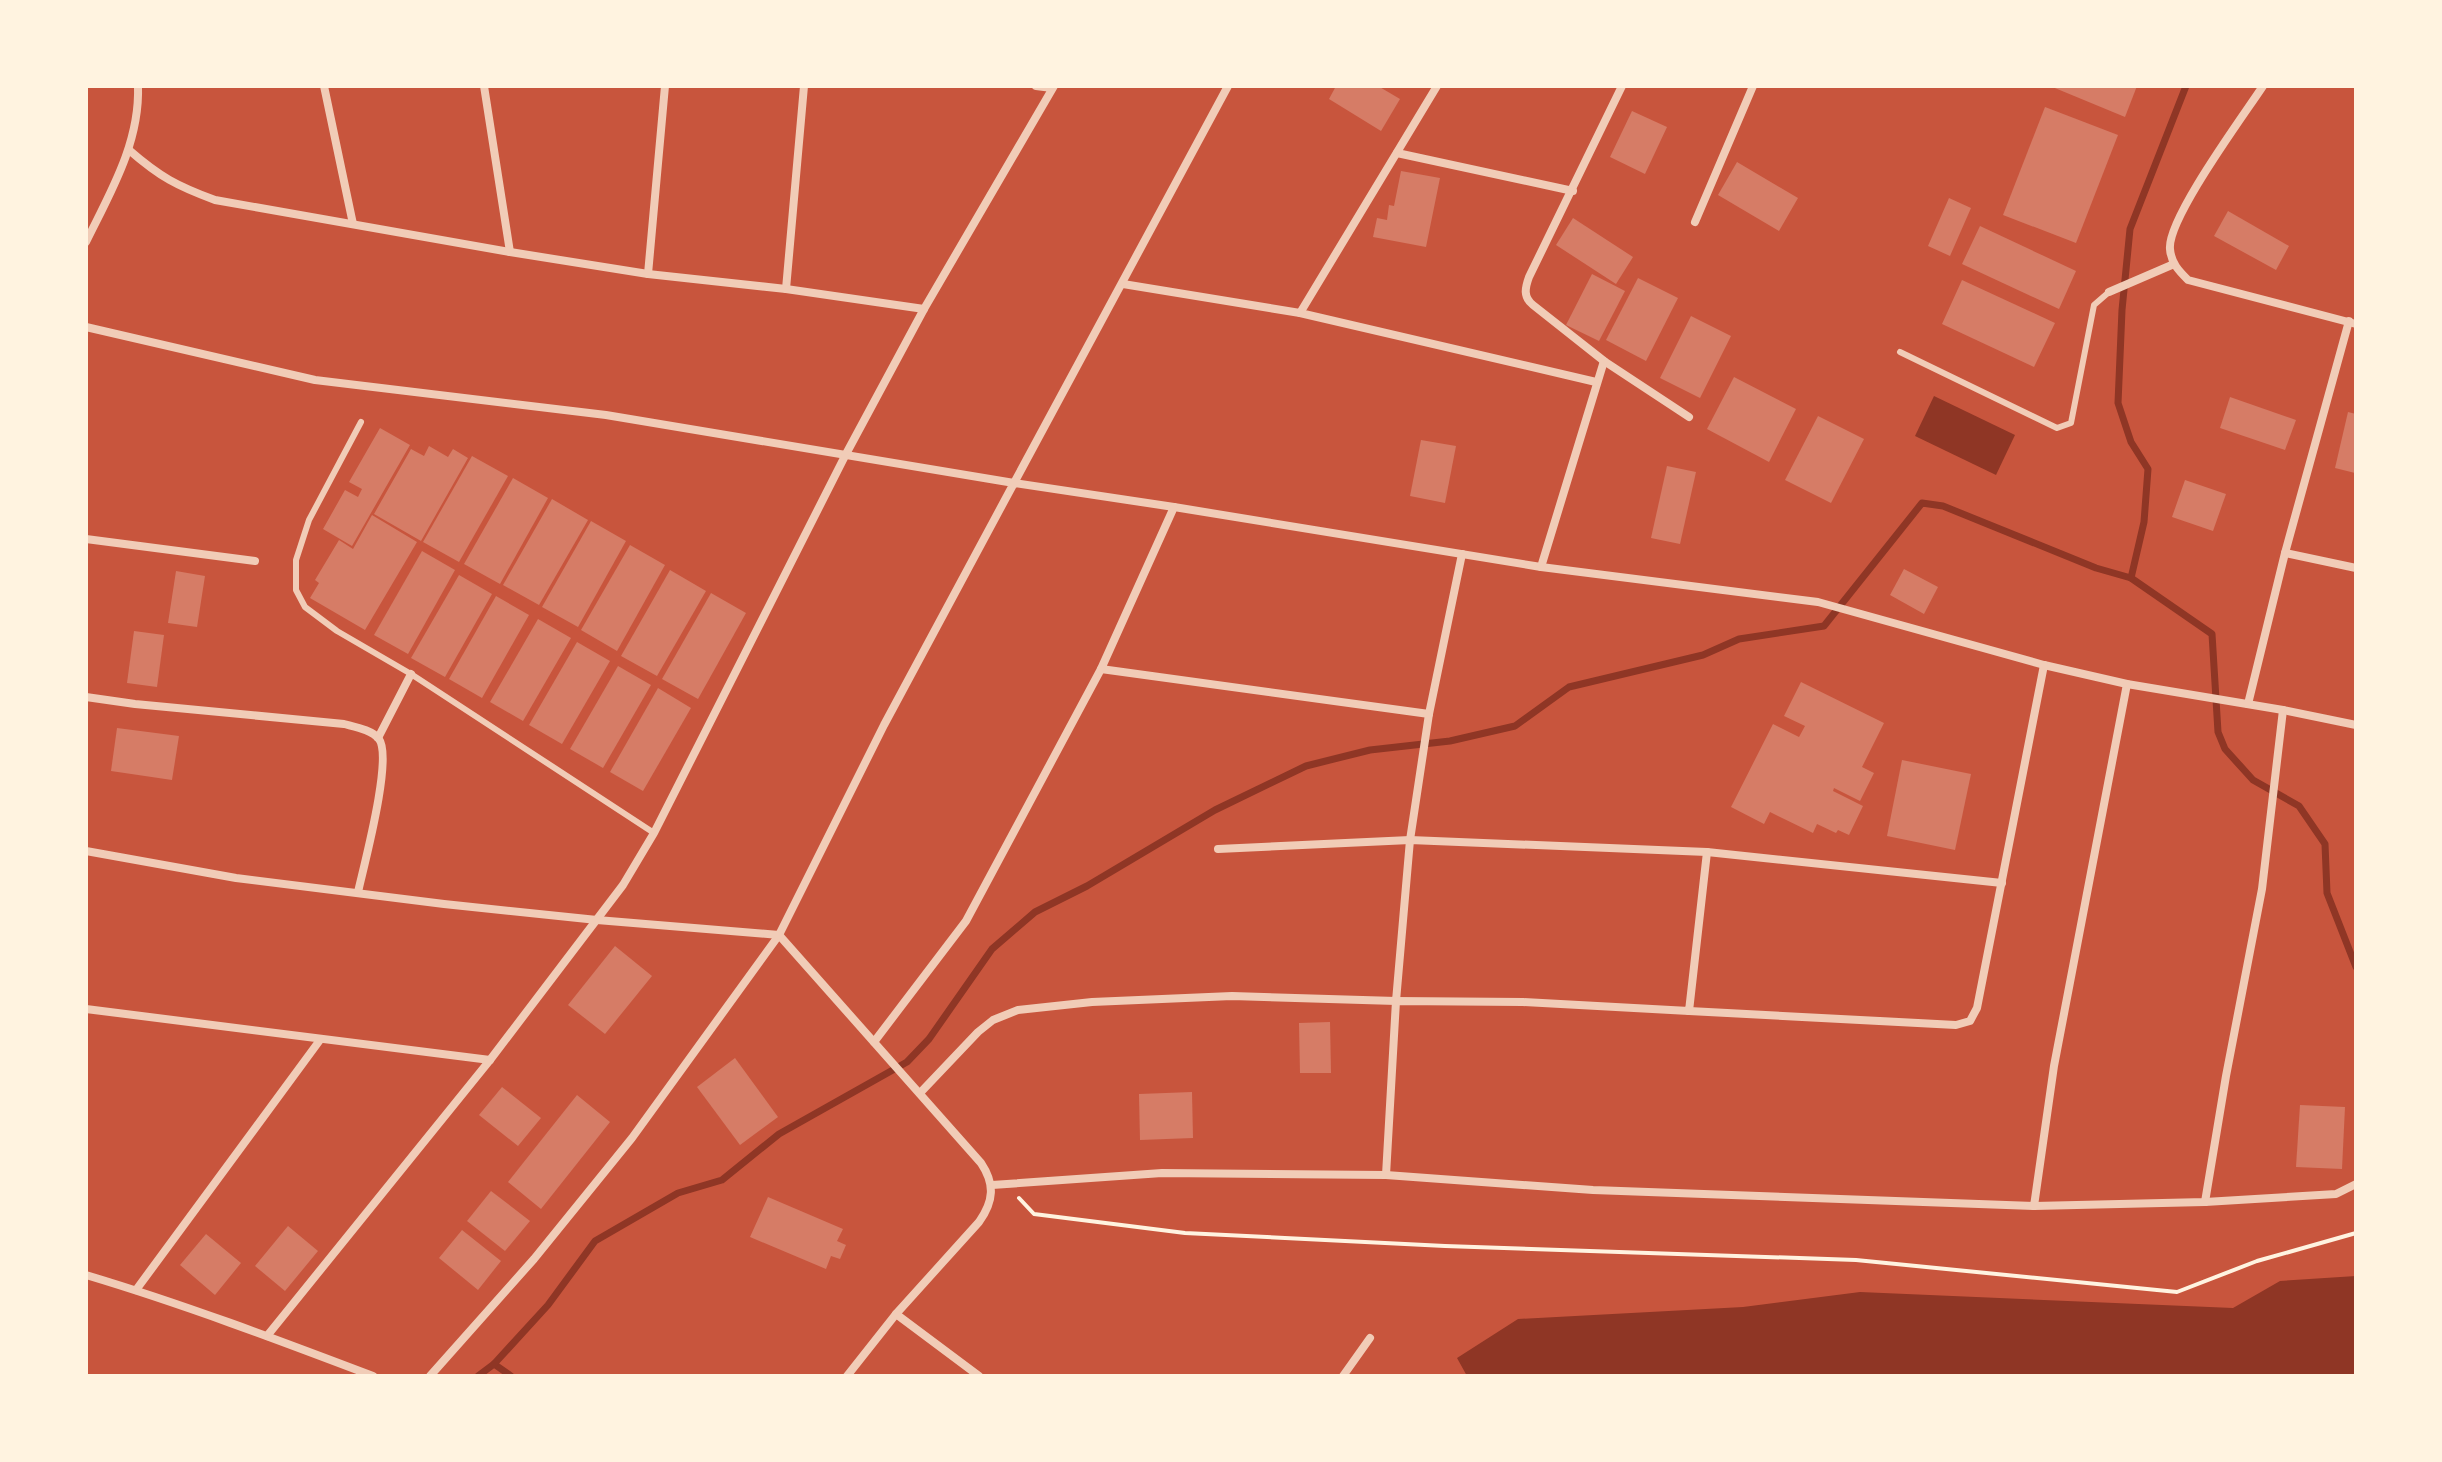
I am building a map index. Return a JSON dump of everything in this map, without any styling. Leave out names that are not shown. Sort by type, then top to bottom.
[{"type":"street","points":[[86,242],[129,150],[138,86]]},
{"type":"street","points":[[324,86],[353,224]]},
{"type":"street","points":[[484,86],[510,252]]},
{"type":"street","points":[[648,274],[665,86]]},
{"type":"street","points":[[786,289],[804,86]]},
{"type":"street","points":[[267,1336],[490,1060],[623,885],[654,833],[846,454],[924,309],[1053,87],[1036,86]]},
{"type":"street","points":[[430,1376],[534,1259],[632,1138],[779,935],[884,725],[1228,86]]},
{"type":"street","points":[[1300,313],[1437,86]]},
{"type":"street","points":[[1622,86],[1529,277],[1525,294],[1527,301],[1604,361],[1689,417]]},
{"type":"street","points":[[1695,222],[1753,86]]},
{"type":"street","points":[[2248,704],[2285,553],[2352,322],[2188,280],[2174,264],[2169,247],[2179,217],[2263,86]]},
{"type":"street","points":[[129,150],[157,174],[215,200],[648,274],[786,289],[924,309]]},
{"type":"street","points":[[1397,153],[1573,191]]},
{"type":"street","points":[[2109,292],[2174,264]]},
{"type":"street","points":[[1123,284],[1300,313],[1596,382]]},
{"type":"street","points":[[86,327],[315,380],[606,415],[1541,567],[1823,603],[2044,665],[2127,684],[2356,725]]},
{"type":"street","points":[[1541,567],[1604,361]]},
{"type":"street","points":[[877,1045],[966,921],[1101,669],[1174,507]]},
{"type":"street","points":[[86,539],[255,561]]},
{"type":"street","points":[[2285,553],[2356,568]]},
{"type":"street","points":[[1386,1175],[1396,1001],[1410,840],[1426,729],[1462,554]]},
{"type":"street","points":[[920,1093],[993,1020],[1018,1010],[1092,1002],[1232,996],[1523,1002],[1965,1024],[1977,1008],[2044,665]]},
{"type":"street","points":[[1101,669],[1429,714]]},
{"type":"street","points":[[378,738],[411,674]]},
{"type":"street","points":[[2034,1206],[2054,1066],[2127,684]]},
{"type":"street","points":[[86,697],[344,724],[378,738],[384,753],[382,777],[358,892]]},
{"type":"street","points":[[2205,1202],[2262,889],[2283,710]]},
{"type":"street","points":[[1218,849],[1410,840],[1707,852],[2002,883]]},
{"type":"street","points":[[86,851],[236,878],[597,920],[779,935],[981,1163],[992,1185],[987,1210],[979,1222],[896,1314],[847,1376]]},
{"type":"street","points":[[1689,1011],[1707,852]]},
{"type":"street","points":[[86,1009],[490,1060]]},
{"type":"street","points":[[136,1290],[320,1040]]},
{"type":"street","points":[[992,1185],[1162,1173],[1386,1175],[1593,1190],[2034,1206],[2205,1202],[2336,1194],[2356,1184]]},
{"type":"street","points":[[86,1275],[267,1336],[373,1376]]},
{"type":"street","points":[[896,1314],[979,1376]]},
{"type":"street","points":[[1343,1376],[1370,1338]]},
{"type":"lane","points":[[1900,352],[2057,428],[2071,423],[2094,305],[2109,292]]},
{"type":"lane","points":[[361,422],[309,520],[296,560],[296,590],[305,607],[337,631],[411,674],[654,833]]},
{"type":"path","points":[[1006,1184],[1034,1214],[1185,1233],[1445,1246],[1856,1260],[2177,1292],[2257,1261],[2356,1233]]},
{"type":"shaded area","points":[[1934,396],[2015,435],[1996,475],[1915,436]]},
{"type":"shaded area","points":[[2356,1276],[2356,1376],[1467,1376],[1457,1358],[1518,1319],[1743,1307],[1860,1292],[2233,1308],[2280,1281]]},
{"type":"building","points":[[1336,86],[1378,86],[1400,99],[1381,131],[1329,99]]},
{"type":"building","points":[[2050,86],[2137,86],[2125,117]]},
{"type":"building","points":[[2045,107],[2118,135],[2076,243],[2003,215]]},
{"type":"building","points":[[1632,111],[1667,127],[1645,174],[1610,157]]},
{"type":"building","points":[[1737,162],[1798,198],[1779,231],[1718,195]]},
{"type":"building","points":[[1401,171],[1440,178],[1426,247],[1373,237],[1377,218],[1387,220],[1389,205],[1394,206]]},
{"type":"building","points":[[1949,198],[1971,208],[1950,256],[1928,246]]},
{"type":"building","points":[[2228,211],[2289,246],[2276,270],[2214,236]]},
{"type":"building","points":[[1573,218],[1633,257],[1616,284],[1556,245]]},
{"type":"building","points":[[1980,226],[2076,271],[2059,309],[1962,264]]},
{"type":"building","points":[[1592,274],[1625,291],[1599,341],[1566,325]]},
{"type":"building","points":[[1638,278],[1678,298],[1646,361],[1606,340]]},
{"type":"building","points":[[1962,280],[2055,323],[2034,367],[1942,324]]},
{"type":"building","points":[[1691,316],[1731,336],[1700,398],[1660,378]]},
{"type":"building","points":[[1734,377],[1796,409],[1769,462],[1707,429]]},
{"type":"building","points":[[2230,397],[2296,420],[2285,450],[2220,428]]},
{"type":"building","points":[[2348,412],[2356,414],[2355,473],[2335,468]]},
{"type":"building","points":[[1818,416],[1864,439],[1831,503],[1785,480]]},
{"type":"building","points":[[380,428],[410,445],[352,546],[323,529],[345,490],[358,497],[362,489],[349,482]]},
{"type":"building","points":[[1421,440],[1456,446],[1445,503],[1410,496]]},
{"type":"building","points":[[429,446],[448,457],[453,449],[468,458],[421,541],[374,514],[411,449],[424,456]]},
{"type":"building","points":[[472,456],[508,476],[459,562],[423,542]]},
{"type":"building","points":[[1667,466],[1696,472],[1680,544],[1651,538]]},
{"type":"building","points":[[513,478],[548,498],[500,584],[464,564]]},
{"type":"building","points":[[2185,480],[2226,494],[2213,531],[2172,517]]},
{"type":"building","points":[[552,499],[588,520],[539,605],[503,585]]},
{"type":"building","points":[[372,515],[417,542],[365,630],[310,598],[319,583],[315,580],[339,540],[353,549]]},
{"type":"building","points":[[591,521],[626,541],[578,627],[542,607]]},
{"type":"building","points":[[630,545],[665,565],[617,651],[581,630]]},
{"type":"building","points":[[422,551],[455,570],[408,654],[374,635]]},
{"type":"building","points":[[1904,569],[1938,587],[1924,614],[1890,595]]},
{"type":"building","points":[[670,570],[706,591],[657,676],[621,656]]},
{"type":"building","points":[[176,571],[205,576],[197,627],[168,623]]},
{"type":"building","points":[[459,575],[492,594],[445,677],[411,658]]},
{"type":"building","points":[[711,593],[746,613],[698,699],[662,679]]},
{"type":"building","points":[[496,596],[529,615],[482,698],[449,679]]},
{"type":"building","points":[[538,619],[571,638],[523,721],[490,702]]},
{"type":"building","points":[[134,631],[164,635],[157,687],[127,683]]},
{"type":"building","points":[[577,642],[610,661],[562,744],[529,725]]},
{"type":"building","points":[[618,666],[651,685],[603,768],[570,749]]},
{"type":"building","points":[[1801,682],[1884,723],[1862,767],[1874,773],[1860,801],[1834,788],[1833,791],[1863,806],[1849,835],[1817,824],[1813,833],[1770,812],[1764,824],[1731,807],[1773,724],[1799,737],[1805,726],[1784,716]]},
{"type":"building","points":[[658,688],[691,708],[643,791],[610,772]]},
{"type":"building","points":[[117,728],[179,736],[172,780],[111,771]]},
{"type":"building","points":[[1902,760],[1971,774],[1955,850],[1887,836]]},
{"type":"building","points":[[615,946],[652,976],[605,1034],[568,1005]]},
{"type":"building","points":[[1330,1022],[1331,1073],[1300,1073],[1299,1023]]},
{"type":"building","points":[[735,1058],[778,1117],[740,1145],[697,1087]]},
{"type":"building","points":[[502,1087],[541,1118],[518,1146],[479,1115]]},
{"type":"building","points":[[1192,1092],[1193,1138],[1140,1140],[1139,1094]]},
{"type":"building","points":[[577,1095],[610,1122],[541,1209],[508,1182]]},
{"type":"building","points":[[2300,1105],[2345,1107],[2342,1169],[2296,1167]]},
{"type":"building","points":[[491,1191],[530,1221],[505,1251],[467,1221]]},
{"type":"building","points":[[768,1197],[843,1229],[837,1241],[846,1245],[840,1259],[831,1256],[826,1269],[750,1237]]},
{"type":"building","points":[[288,1226],[318,1251],[285,1291],[255,1266]]},
{"type":"building","points":[[462,1230],[501,1261],[478,1290],[439,1258]]},
{"type":"building","points":[[206,1234],[241,1263],[215,1295],[180,1265]]},
{"type":"waterway","points":[[478,1376],[494,1364],[548,1305],[595,1241],[678,1193],[722,1180],[779,1134],[907,1062],[929,1039],[992,949],[1035,912],[1087,886],[1215,810],[1306,766],[1370,750],[1450,741],[1515,726],[1569,687],[1703,655],[1739,639],[1824,626],[1922,503],[1943,506],[2096,568],[2131,578],[2144,522],[2148,469],[2131,442],[2118,403],[2122,310],[2130,229],[2186,86]]},
{"type":"waterway","points":[[2131,578],[2212,634],[2218,732],[2225,749],[2253,780],[2299,806],[2325,844],[2327,893],[2356,967]]},
{"type":"waterway","points":[[494,1364],[511,1376]]}]
